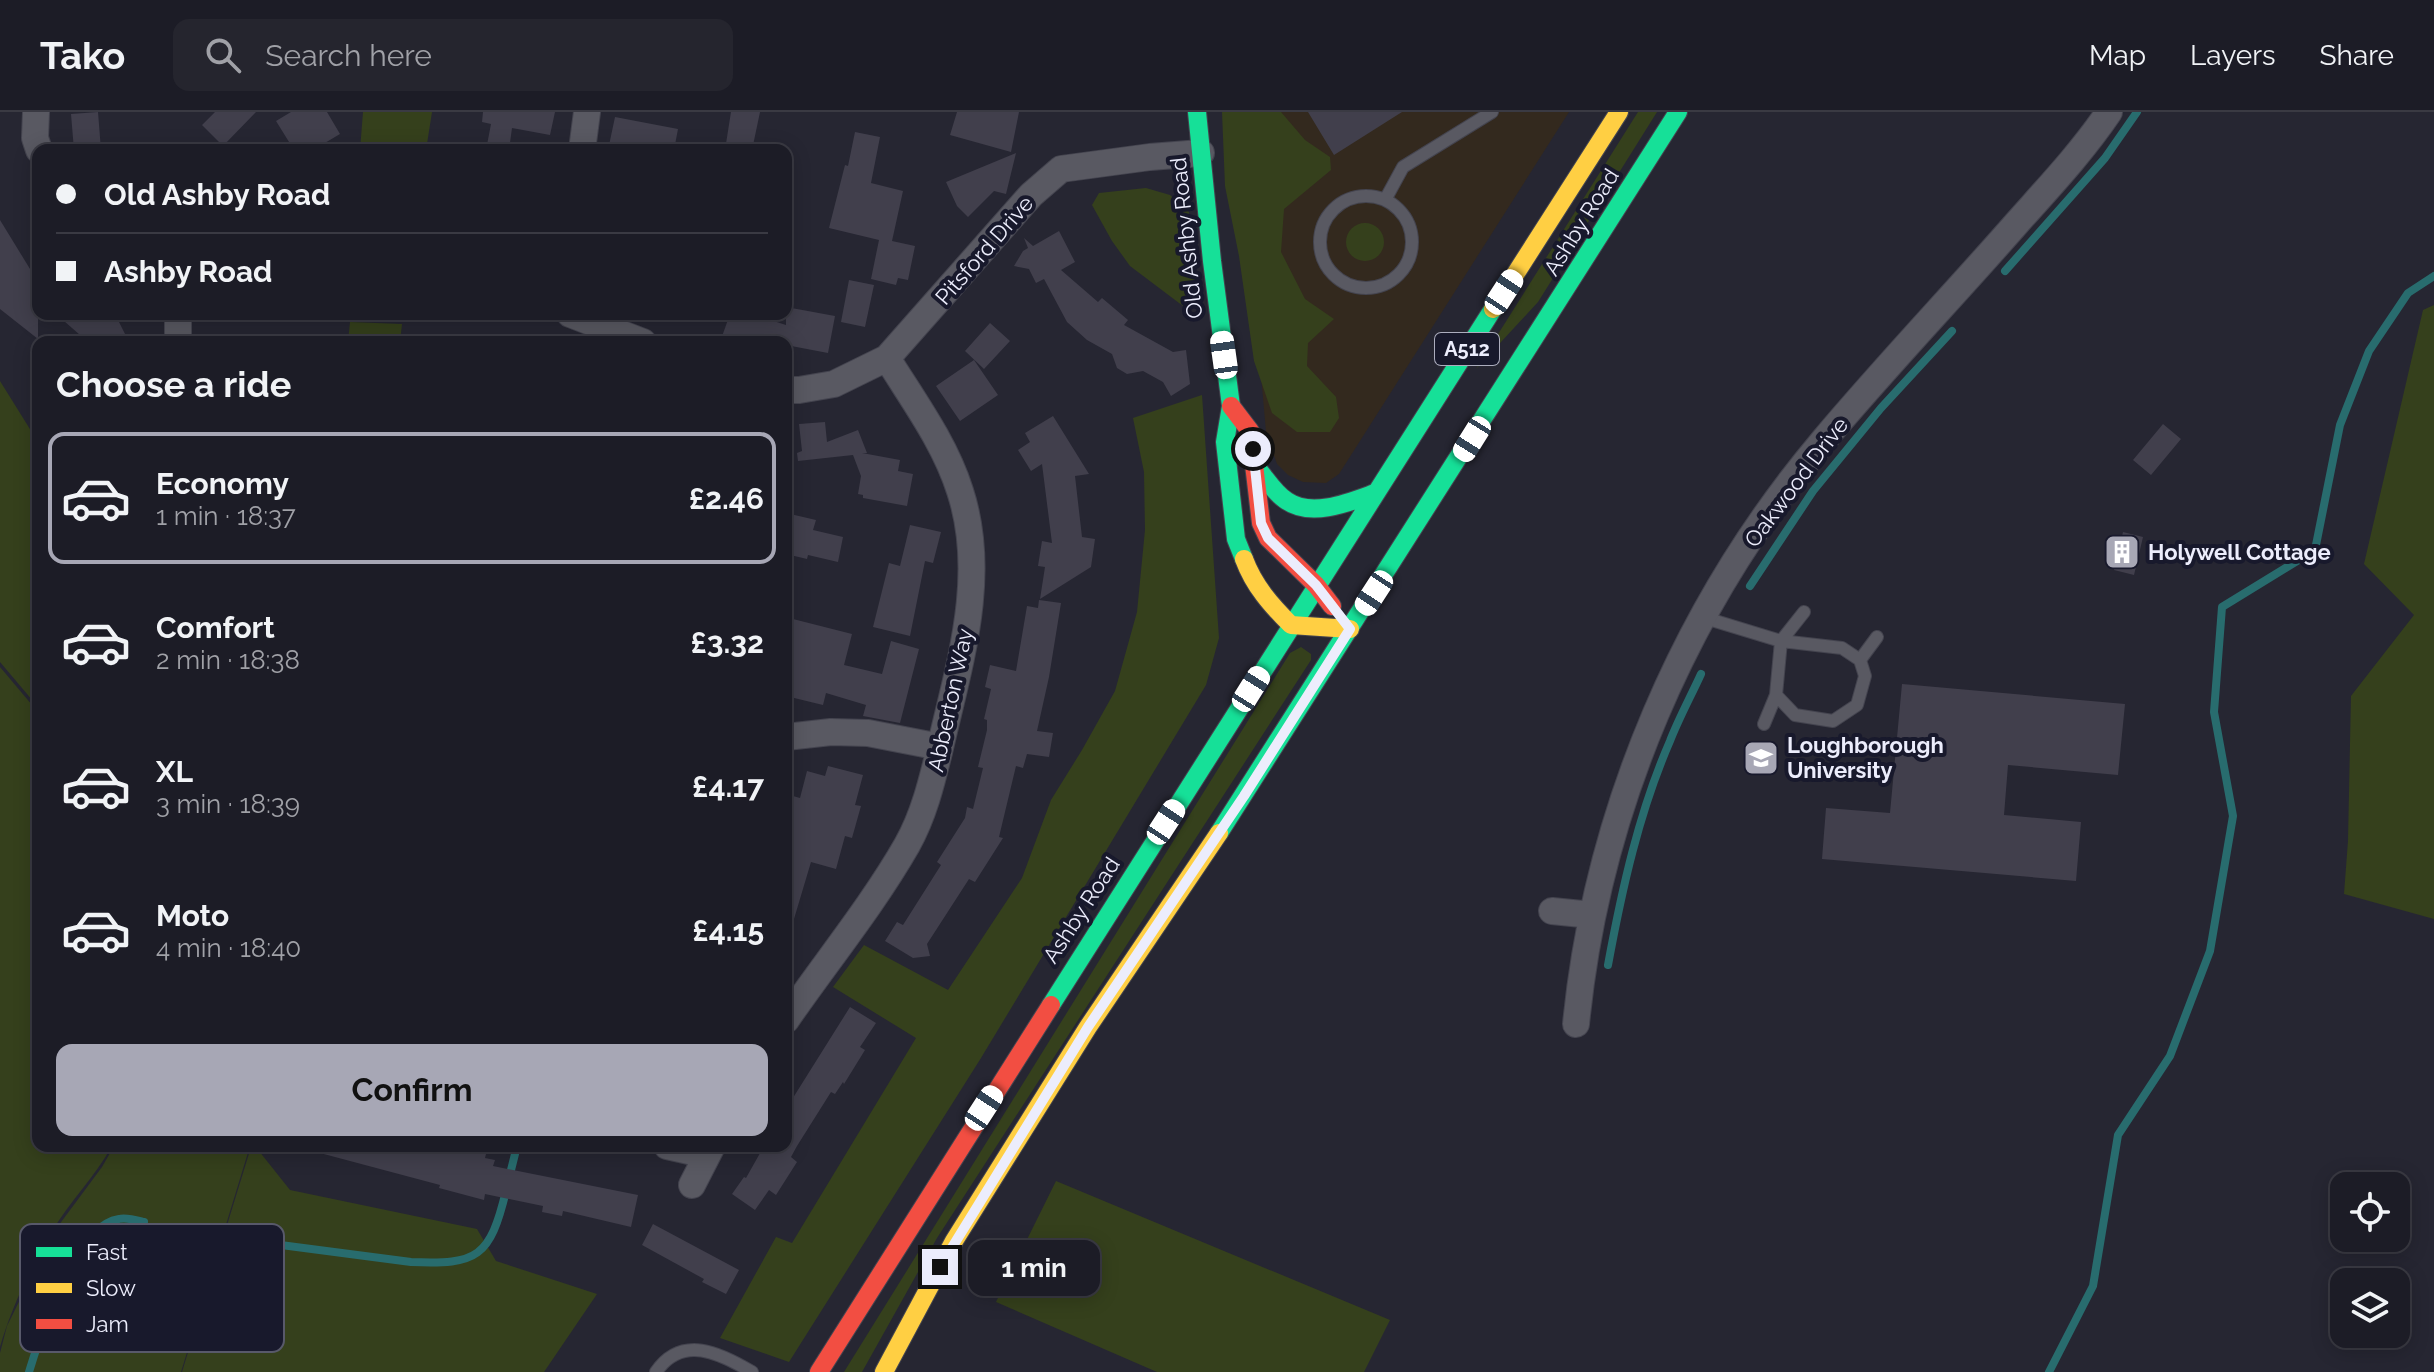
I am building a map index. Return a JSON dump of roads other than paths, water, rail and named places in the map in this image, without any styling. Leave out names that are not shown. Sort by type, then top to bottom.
[{"type":"main road","name":"Old Ashby Road","points":[[1197,112],[1231,406],[1225,442],[1236,539],[1251,578],[1269,603],[1291,625]]},
{"type":"main road","name":"Ashby Road","points":[[819,1372],[1619,112]]},
{"type":"main road","name":"Ashby Road","points":[[884,1372],[954,1241],[1088,1027],[1244,796],[1678,112]]},
{"type":"main road","name":"Old Ashby Road","points":[[1231,406],[1250,431],[1261,523],[1268,538],[1316,585],[1350,629]]},
{"type":"main road","points":[[1256,467],[1293,504],[1334,508],[1375,493]]},
{"type":"main road","points":[[1291,625],[1350,629]]},
{"type":"street","points":[[36,112],[37,144]]},
{"type":"street","points":[[583,144],[587,112]]},
{"type":"street","name":"Oakwood Drive","points":[[1576,1024],[1592,915],[1620,807],[1655,713],[1702,617],[1765,518],[1822,442],[2062,173],[2109,112]]},
{"type":"street","name":"Pitsford Drive","points":[[792,390],[834,384],[887,358],[1031,195],[1061,169],[1201,153]]},
{"type":"street","points":[[586,320],[627,336]]},
{"type":"street","name":"Abberton Way","points":[[792,1011],[908,843],[932,787],[958,681],[968,616],[972,553],[960,491],[930,427],[887,358]]},
{"type":"street","points":[[792,736],[831,732],[868,733],[940,747]]},
{"type":"street","points":[[1552,911],[1592,915]]},
{"type":"street","points":[[692,1185],[708,1152]]},
{"type":"lane","points":[[1385,200],[1403,167],[1492,112]]},
{"type":"lane","points":[[1352,198],[1385,200],[1395,206],[1408,224],[1412,243],[1407,263],[1395,279],[1376,288],[1347,285],[1330,273],[1321,255],[1319,245],[1323,225],[1334,208],[1352,198]]},
{"type":"lane","points":[[1764,724],[1776,695],[1781,641],[1804,612]]},
{"type":"lane","points":[[1702,617],[1781,641],[1842,648],[1860,660],[1865,676],[1857,705],[1833,721],[1795,715],[1776,695]]},
{"type":"lane","points":[[1860,660],[1877,637]]},
{"type":"lane","points":[[656,1372],[664,1360],[684,1349],[707,1351],[752,1372]]},
{"type":"waterway","points":[[2005,271],[2105,158],[2137,112]]},
{"type":"waterway","points":[[2049,1372],[2093,1286],[2118,1135],[2170,1056],[2210,951],[2233,816],[2214,712],[2222,607],[2315,550],[2340,425],[2369,351],[2408,293],[2434,276]]},
{"type":"waterway","points":[[1750,586],[1813,491],[1881,408],[1952,331]]},
{"type":"waterway","points":[[1608,965],[1640,823],[1659,768],[1701,674]]},
{"type":"waterway","points":[[509,1178],[516,1152]]},
{"type":"waterway","points":[[284,1245],[411,1262],[434,1263],[466,1258],[487,1243],[506,1191]]},
{"type":"waterway","points":[[107,1224],[119,1219],[144,1222]]},
{"type":"waterway","points":[[29,1372],[36,1352]]},
{"type":"place","name":"Holywell Cottage","points":[[2122,552]]},
{"type":"place","name":"Loughborough University","points":[[1761,758]]}]
